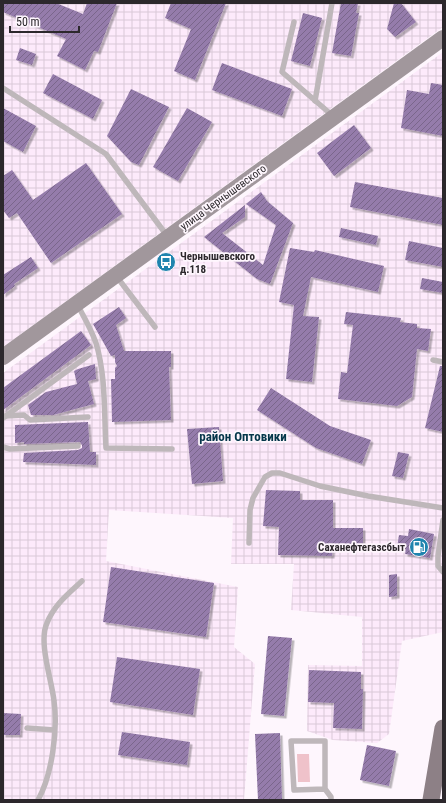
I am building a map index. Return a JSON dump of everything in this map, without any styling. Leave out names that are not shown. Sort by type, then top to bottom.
[{"type":"main road","name":"улица Чернышевского","points":[[3,357],[443,38]]},
{"type":"main road","points":[[430,800],[440,762],[443,728]]},
{"type":"lane","points":[[315,101],[332,3]]},
{"type":"lane","points":[[294,22],[282,72],[334,117]]},
{"type":"lane","points":[[3,88],[106,154],[168,237]]},
{"type":"lane","points":[[116,275],[156,327]]},
{"type":"lane","points":[[76,304],[90,328],[100,359],[106,448],[172,449]]},
{"type":"lane","points":[[4,417],[89,355]]},
{"type":"lane","points":[[432,360],[443,362]]},
{"type":"lane","points":[[4,417],[24,415],[30,420],[88,417]]},
{"type":"lane","points":[[3,447],[10,449],[78,446]]},
{"type":"lane","points":[[249,543],[250,510],[253,498],[265,477],[272,474],[280,473],[320,486],[368,496],[443,508]]},
{"type":"lane","points":[[443,520],[438,556],[438,566],[443,572]]},
{"type":"lane","points":[[38,800],[50,769],[54,730],[54,702],[44,647],[46,624],[58,603],[82,581]]},
{"type":"lane","points":[[27,728],[54,730]]},
{"type":"lane","points":[[325,789],[294,790],[291,741],[325,741],[325,789],[331,797],[331,800]]},
{"type":"shaded area","points":[[3,3],[443,3],[443,27],[3,347]]},
{"type":"shaded area","points":[[443,52],[443,632],[402,641],[389,734],[377,743],[333,740],[307,731],[308,665],[362,666],[362,617],[291,610],[294,564],[231,564],[233,518],[109,510],[106,561],[238,587],[234,647],[255,664],[244,800],[3,800],[3,373]]},
{"type":"shaded area","points":[[297,754],[309,754],[310,782],[298,782]]},
{"type":"building","points":[[3,3],[56,3],[83,14],[87,3],[117,3],[98,52],[94,51],[85,70],[57,56],[66,39],[3,12]]},
{"type":"building","points":[[171,3],[226,3],[195,80],[174,71],[191,29],[165,18]]},
{"type":"building","points":[[341,3],[358,3],[356,13],[359,13],[351,56],[332,53]]},
{"type":"building","points":[[394,3],[401,3],[416,22],[395,37],[387,29]]},
{"type":"building","points":[[303,13],[322,18],[310,66],[291,61]]},
{"type":"building","points":[[20,48],[36,54],[32,65],[16,60]]},
{"type":"building","points":[[222,63],[292,89],[282,116],[212,90]]},
{"type":"building","points":[[53,74],[102,100],[93,119],[43,93]]},
{"type":"building","points":[[431,83],[443,85],[443,136],[401,128],[407,90],[429,94]]},
{"type":"building","points":[[131,89],[169,107],[139,165],[131,162],[107,136]]},
{"type":"building","points":[[3,108],[36,126],[23,152],[3,141]]},
{"type":"building","points":[[187,108],[212,122],[178,181],[153,167]]},
{"type":"building","points":[[354,125],[371,148],[334,176],[317,153]]},
{"type":"building","points":[[86,163],[122,214],[51,263],[17,213],[9,218],[3,210],[3,176],[12,170],[33,200]]},
{"type":"building","points":[[355,182],[443,198],[443,225],[350,207]]},
{"type":"building","points":[[261,192],[267,201],[293,223],[270,284],[257,279],[204,237],[245,205],[245,217],[222,233],[263,265],[276,225],[246,204]]},
{"type":"building","points":[[341,228],[378,236],[376,245],[339,237]]},
{"type":"building","points":[[409,241],[443,248],[443,267],[405,260]]},
{"type":"building","points":[[290,248],[314,252],[315,250],[384,266],[378,292],[311,277],[303,316],[319,317],[312,382],[286,379],[294,305],[279,302]]},
{"type":"building","points":[[31,257],[38,268],[14,284],[15,286],[3,295],[3,275]]},
{"type":"building","points":[[422,278],[443,282],[443,293],[420,289]]},
{"type":"building","points":[[119,307],[126,318],[116,325],[124,351],[171,351],[171,367],[169,367],[171,420],[112,422],[111,379],[115,379],[115,368],[117,366],[115,362],[115,355],[111,356],[93,324]]},
{"type":"building","points":[[346,312],[401,318],[400,322],[417,324],[417,328],[431,329],[428,351],[417,349],[412,397],[397,406],[338,399],[341,372],[347,373],[353,325],[344,324]]},
{"type":"building","points":[[81,331],[91,345],[3,410],[3,388]]},
{"type":"building","points":[[95,364],[96,379],[88,381],[94,404],[53,415],[31,415],[28,405],[46,392],[77,384],[74,371]]},
{"type":"building","points":[[440,366],[443,366],[443,432],[425,428]]},
{"type":"building","points":[[271,388],[330,426],[371,440],[362,464],[316,448],[257,410]]},
{"type":"building","points":[[88,422],[90,452],[96,452],[96,465],[23,462],[24,453],[78,450],[82,448],[82,445],[80,442],[15,443],[15,425]]},
{"type":"building","points":[[219,427],[223,481],[192,484],[187,429]]},
{"type":"building","points":[[398,452],[409,454],[403,478],[392,476]]},
{"type":"building","points":[[266,490],[300,491],[300,500],[333,500],[333,528],[363,528],[363,544],[333,546],[332,556],[278,555],[279,527],[263,526]]},
{"type":"building","points":[[409,529],[434,534],[430,558],[405,554],[406,549],[397,547],[399,535],[408,536]]},
{"type":"building","points":[[111,567],[214,583],[206,637],[103,622]]},
{"type":"building","points":[[397,574],[397,596],[389,597],[389,575]]},
{"type":"building","points":[[268,636],[292,638],[284,716],[261,714]]},
{"type":"building","points":[[117,657],[200,669],[193,715],[110,702]]},
{"type":"building","points":[[309,670],[361,672],[361,689],[363,689],[362,729],[333,728],[334,703],[308,702]]},
{"type":"building","points":[[3,713],[21,714],[20,735],[3,735]]},
{"type":"building","points":[[122,732],[190,742],[187,765],[118,755]]},
{"type":"building","points":[[280,733],[282,800],[258,800],[255,734]]},
{"type":"building","points":[[367,745],[396,751],[389,786],[360,780]]},
{"type":"place","name":"Чернышевского д.118","points":[[166,262]]},
{"type":"place","name":"Саханефтегазсбыт","points":[[419,547]]},
{"type":"district","name":"район Оптовики","points":[[243,436]]}]
